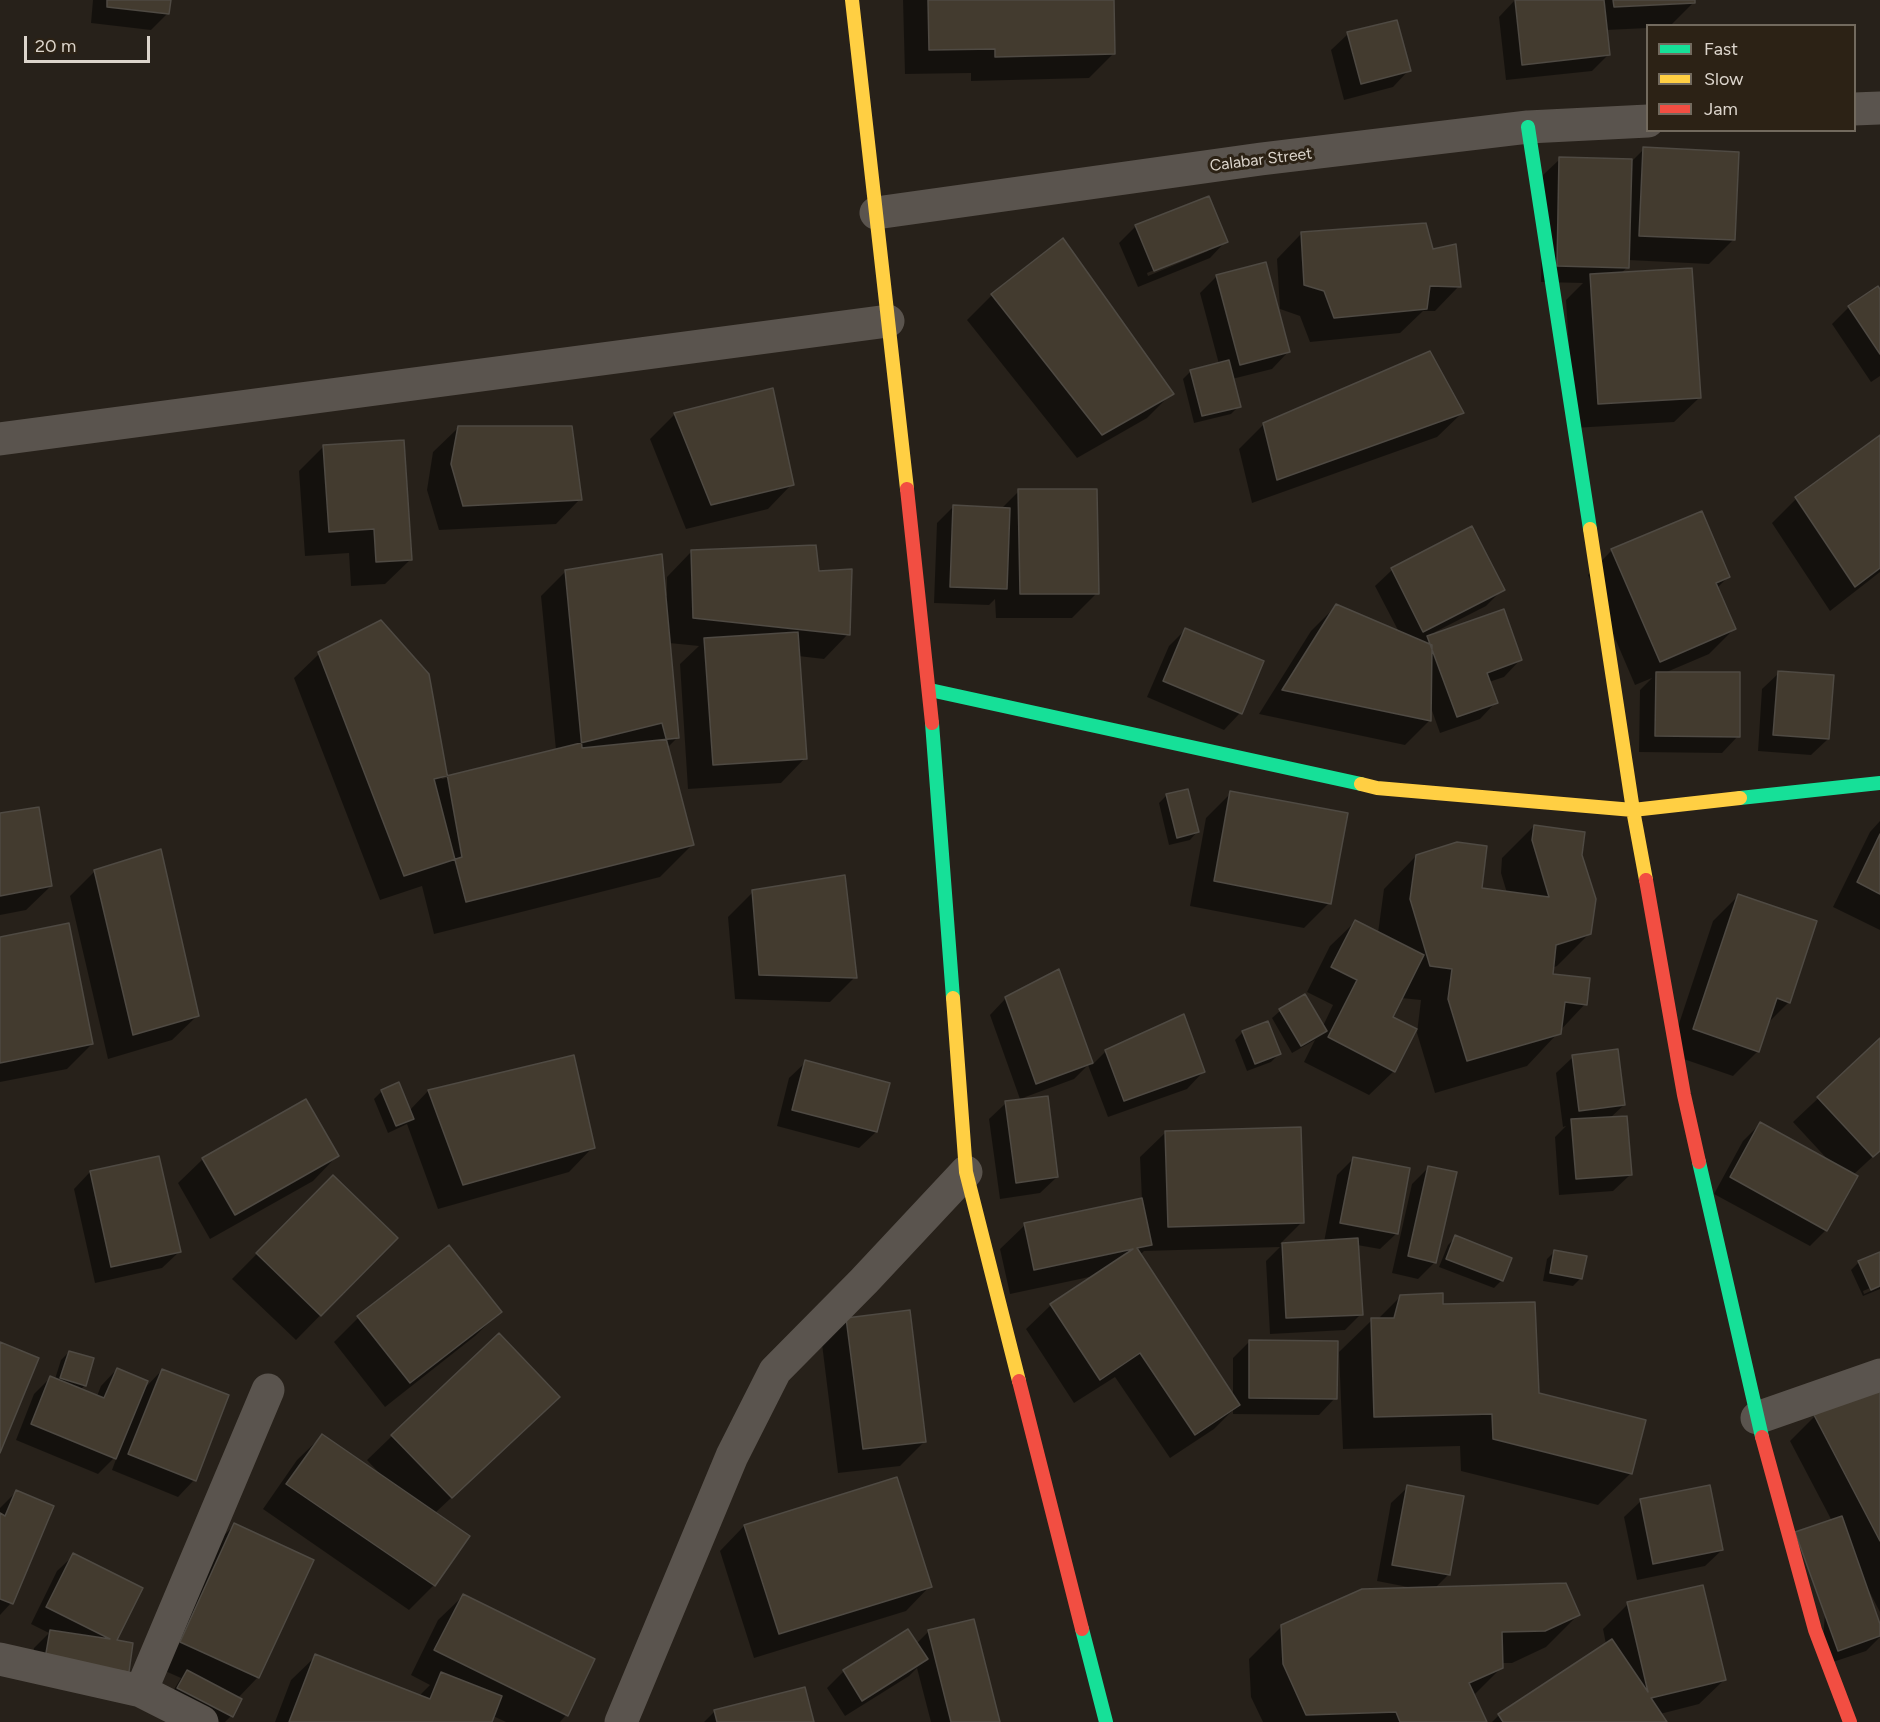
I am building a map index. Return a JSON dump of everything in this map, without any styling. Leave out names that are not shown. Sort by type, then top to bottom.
[{"type":"street","points":[[852,0],[930,690],[966,1172],[1106,1722]]},
{"type":"street","points":[[1856,109],[1880,108]]},
{"type":"street","name":"Calabar Street","points":[[876,213],[1262,159],[1528,127],[1646,121]]},
{"type":"street","points":[[1528,127],[1633,810],[1684,1095],[1757,1418],[1815,1630],[1850,1722]]},
{"type":"street","points":[[0,439],[888,321]]},
{"type":"street","points":[[930,690],[1377,788],[1633,810],[1880,783]]},
{"type":"street","points":[[621,1722],[732,1456],[775,1371],[864,1281],[966,1172]]},
{"type":"street","points":[[1757,1418],[1880,1375]]},
{"type":"street","points":[[141,1691],[268,1390]]},
{"type":"street","points":[[0,1659],[141,1691],[201,1722]]},
{"type":"building","points":[[107,0],[171,0],[169,14],[107,7]]},
{"type":"building","points":[[928,0],[1114,0],[1115,54],[995,57],[995,49],[929,50]]},
{"type":"building","points":[[1515,0],[1604,0],[1610,55],[1522,65]]},
{"type":"building","points":[[1613,0],[1695,0],[1695,3],[1614,7]]},
{"type":"building","points":[[1397,20],[1411,71],[1361,84],[1347,32]]},
{"type":"building","points":[[1643,147],[1739,152],[1735,240],[1639,236]]},
{"type":"building","points":[[1559,157],[1632,159],[1629,268],[1557,266]]},
{"type":"building","points":[[1209,196],[1228,242],[1154,271],[1135,225]]},
{"type":"building","points":[[1426,223],[1433,249],[1456,244],[1461,287],[1430,286],[1427,309],[1334,318],[1324,291],[1304,285],[1301,232]]},
{"type":"building","points":[[1063,238],[1174,394],[1102,435],[991,294]]},
{"type":"building","points":[[1266,262],[1290,352],[1240,365],[1216,275]]},
{"type":"building","points":[[1692,268],[1701,398],[1598,404],[1590,274]]},
{"type":"building","points":[[1878,286],[1880,289],[1880,354],[1848,306]]},
{"type":"building","points":[[1430,351],[1464,413],[1277,480],[1263,423]]},
{"type":"building","points":[[1229,360],[1241,407],[1202,416],[1190,370]]},
{"type":"building","points":[[773,388],[794,485],[711,505],[674,413]]},
{"type":"building","points":[[458,426],[572,426],[582,500],[463,506],[451,464]]},
{"type":"building","points":[[1880,435],[1880,568],[1855,587],[1795,497]]},
{"type":"building","points":[[404,440],[412,560],[376,562],[374,529],[329,532],[323,445]]},
{"type":"building","points":[[1018,489],[1097,489],[1099,594],[1020,594]]},
{"type":"building","points":[[953,505],[1010,508],[1007,589],[950,587]]},
{"type":"building","points":[[1702,511],[1730,577],[1716,583],[1736,629],[1660,662],[1611,549]]},
{"type":"building","points":[[1472,526],[1505,590],[1423,632],[1391,568]]},
{"type":"building","points":[[816,545],[819,571],[852,569],[850,635],[693,618],[691,550]]},
{"type":"building","points":[[662,554],[679,738],[582,748],[565,570]]},
{"type":"building","points":[[1336,604],[1432,645],[1431,721],[1282,690]]},
{"type":"building","points":[[1504,609],[1522,660],[1487,673],[1498,703],[1457,717],[1427,636]]},
{"type":"building","points":[[381,620],[429,674],[462,857],[404,876],[318,652]]},
{"type":"building","points":[[1185,628],[1264,661],[1242,714],[1163,681]]},
{"type":"building","points":[[798,632],[807,759],[713,765],[704,638]]},
{"type":"building","points":[[1778,671],[1834,675],[1829,739],[1773,735]]},
{"type":"building","points":[[1656,672],[1740,672],[1740,737],[1655,736]]},
{"type":"building","points":[[662,723],[694,845],[466,902],[434,779]]},
{"type":"building","points":[[1188,789],[1199,832],[1177,838],[1166,794]]},
{"type":"building","points":[[1230,791],[1348,813],[1331,904],[1214,881]]},
{"type":"building","points":[[39,807],[52,886],[0,896],[0,813]]},
{"type":"building","points":[[1534,825],[1585,832],[1582,855],[1596,899],[1591,934],[1556,945],[1553,974],[1590,978],[1587,1005],[1565,1002],[1561,1034],[1467,1061],[1448,999],[1452,969],[1430,966],[1410,899],[1416,855],[1457,842],[1487,846],[1482,888],[1549,897],[1532,840]]},
{"type":"building","points":[[1880,834],[1880,894],[1857,882]]},
{"type":"building","points":[[161,849],[199,1016],[133,1035],[94,870]]},
{"type":"building","points":[[845,875],[857,978],[759,975],[752,890]]},
{"type":"building","points":[[1738,894],[1817,921],[1790,1003],[1777,998],[1759,1052],[1693,1029]]},
{"type":"building","points":[[1355,920],[1424,955],[1393,1017],[1417,1029],[1395,1072],[1328,1037],[1357,980],[1331,967]]},
{"type":"building","points":[[69,923],[93,1044],[0,1063],[0,937]]},
{"type":"building","points":[[1059,969],[1093,1063],[1036,1084],[1005,997]]},
{"type":"building","points":[[1305,994],[1327,1031],[1301,1046],[1279,1009]]},
{"type":"building","points":[[1184,1014],[1205,1072],[1124,1101],[1105,1050]]},
{"type":"building","points":[[1268,1021],[1281,1054],[1255,1064],[1242,1031]]},
{"type":"building","points":[[1880,1038],[1880,1151],[1873,1157],[1817,1097]]},
{"type":"building","points":[[1618,1049],[1625,1105],[1579,1111],[1572,1055]]},
{"type":"building","points":[[574,1055],[595,1148],[463,1185],[428,1090]]},
{"type":"building","points":[[805,1060],[890,1083],[877,1132],[792,1110]]},
{"type":"building","points":[[399,1082],[414,1119],[396,1126],[381,1090]]},
{"type":"building","points":[[1048,1096],[1058,1177],[1016,1183],[1005,1101]]},
{"type":"building","points":[[306,1099],[339,1156],[235,1215],[202,1158]]},
{"type":"building","points":[[1627,1116],[1632,1175],[1576,1179],[1571,1119]]},
{"type":"building","points":[[1760,1122],[1858,1176],[1827,1231],[1730,1177]]},
{"type":"building","points":[[1301,1127],[1304,1223],[1168,1227],[1165,1131]]},
{"type":"building","points":[[159,1156],[181,1252],[111,1267],[90,1171]]},
{"type":"building","points":[[1353,1157],[1410,1168],[1398,1234],[1340,1223]]},
{"type":"building","points":[[1428,1166],[1457,1172],[1436,1263],[1408,1256]]},
{"type":"building","points":[[333,1175],[398,1238],[321,1316],[256,1253]]},
{"type":"building","points":[[1142,1198],[1152,1245],[1137,1248],[1240,1405],[1195,1435],[1140,1353],[1100,1380],[1050,1304],[1133,1249],[1034,1270],[1024,1223]]},
{"type":"building","points":[[1455,1235],[1512,1258],[1503,1281],[1446,1259]]},
{"type":"building","points":[[1358,1238],[1363,1315],[1286,1318],[1282,1243]]},
{"type":"building","points":[[449,1245],[502,1312],[410,1383],[357,1316]]},
{"type":"building","points":[[1554,1250],[1587,1256],[1582,1279],[1550,1273]]},
{"type":"building","points":[[1880,1252],[1880,1286],[1871,1290],[1858,1261]]},
{"type":"building","points":[[1443,1293],[1443,1304],[1535,1302],[1539,1393],[1646,1420],[1632,1474],[1493,1439],[1492,1414],[1374,1417],[1371,1318],[1394,1318],[1400,1295]]},
{"type":"building","points":[[910,1310],[926,1442],[863,1449],[846,1318]]},
{"type":"building","points":[[499,1333],[560,1397],[452,1498],[391,1435]]},
{"type":"building","points":[[1249,1340],[1338,1341],[1337,1399],[1249,1398]]},
{"type":"building","points":[[0,1342],[39,1358],[0,1453]]},
{"type":"building","points":[[69,1351],[94,1358],[86,1386],[60,1378]]},
{"type":"building","points":[[117,1368],[148,1381],[116,1459],[31,1424],[50,1376],[104,1398]]},
{"type":"building","points":[[162,1369],[229,1395],[196,1481],[128,1454]]},
{"type":"building","points":[[1880,1381],[1880,1541],[1814,1415]]},
{"type":"building","points":[[322,1434],[470,1536],[435,1586],[286,1484]]},
{"type":"building","points":[[897,1477],[932,1587],[779,1634],[744,1525]]},
{"type":"building","points":[[1407,1485],[1464,1496],[1450,1575],[1392,1565]]},
{"type":"building","points":[[1710,1485],[1723,1550],[1653,1564],[1640,1499]]},
{"type":"building","points":[[16,1490],[54,1506],[13,1604],[0,1599],[0,1513],[5,1516]]},
{"type":"building","points":[[1842,1516],[1880,1624],[1880,1636],[1838,1651],[1795,1532]]},
{"type":"building","points":[[234,1523],[314,1560],[259,1678],[180,1642]]},
{"type":"building","points":[[73,1553],[143,1588],[117,1640],[133,1643],[129,1672],[45,1659],[50,1630],[110,1639],[46,1607]]},
{"type":"building","points":[[1566,1583],[1580,1615],[1545,1631],[1502,1632],[1503,1668],[1469,1683],[1487,1722],[1400,1722],[1396,1712],[1306,1715],[1283,1664],[1281,1625],[1362,1589]]},
{"type":"building","points":[[1703,1585],[1726,1680],[1651,1698],[1667,1722],[1503,1722],[1498,1714],[1612,1639],[1648,1692],[1627,1602]]},
{"type":"building","points":[[463,1594],[595,1659],[568,1716],[434,1650]]},
{"type":"building","points":[[974,1619],[1000,1722],[951,1722],[928,1630]]},
{"type":"building","points":[[908,1629],[928,1659],[862,1701],[843,1670]]},
{"type":"building","points":[[315,1654],[430,1699],[441,1672],[502,1696],[492,1722],[289,1722]]},
{"type":"building","points":[[187,1670],[242,1699],[233,1717],[177,1688]]},
{"type":"building","points":[[805,1687],[814,1722],[717,1722],[714,1710]]},
{"type":"traffic: fast","points":[[1528,127],[1590,529]]},
{"type":"traffic: fast","points":[[930,690],[1361,784]]},
{"type":"traffic: fast","points":[[932,723],[953,998]]},
{"type":"traffic: fast","points":[[1740,798],[1880,783]]},
{"type":"traffic: fast","points":[[1699,1162],[1762,1437]]},
{"type":"traffic: fast","points":[[1082,1629],[1106,1722]]},
{"type":"traffic: slow","points":[[852,0],[907,489]]},
{"type":"traffic: slow","points":[[1590,529],[1633,810],[1646,880]]},
{"type":"traffic: slow","points":[[1361,784],[1377,788],[1633,810],[1740,798]]},
{"type":"traffic: slow","points":[[953,998],[966,1172],[1019,1381]]},
{"type":"traffic: jam","points":[[907,489],[932,723]]},
{"type":"traffic: jam","points":[[1646,880],[1684,1095],[1699,1162]]},
{"type":"traffic: jam","points":[[1019,1381],[1082,1629]]},
{"type":"traffic: jam","points":[[1762,1437],[1815,1630],[1850,1722]]}]
